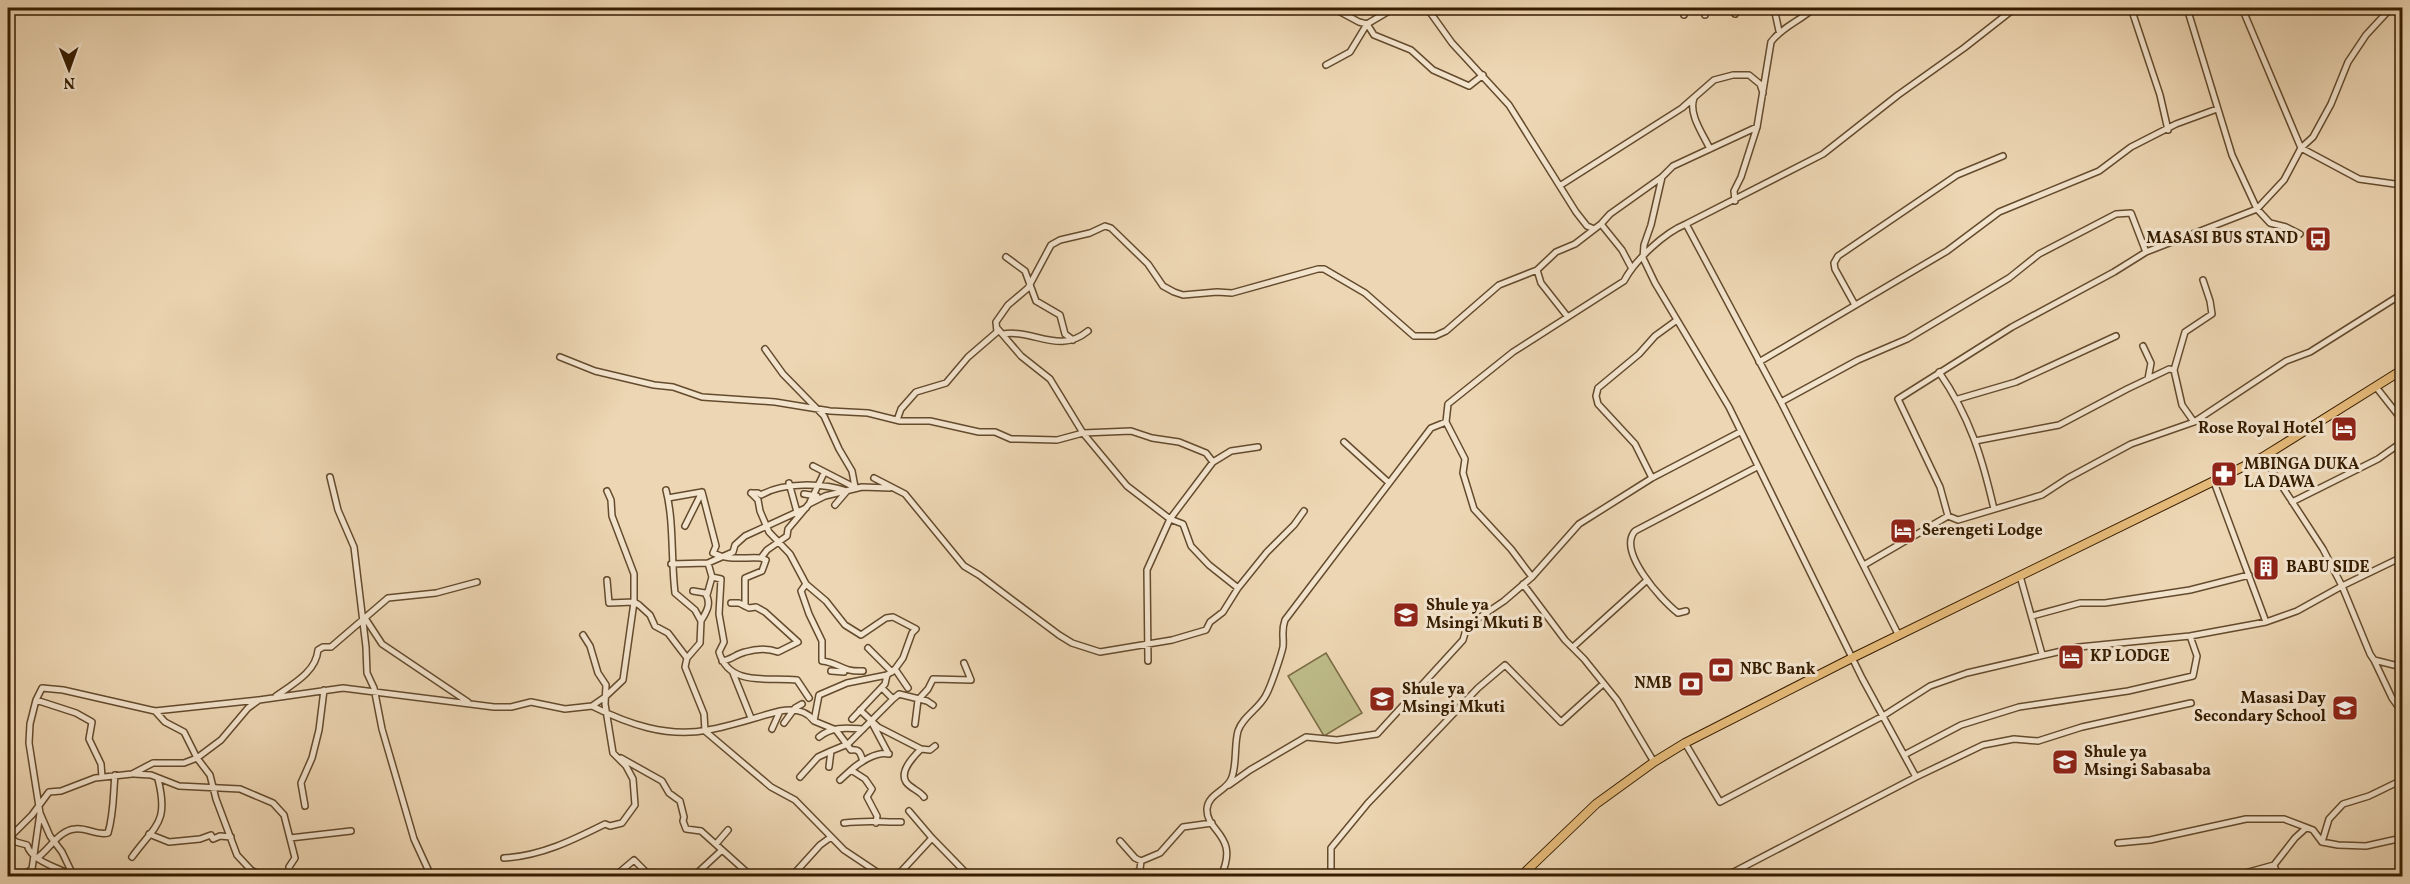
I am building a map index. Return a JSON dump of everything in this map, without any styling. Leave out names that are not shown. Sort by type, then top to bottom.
[{"type":"highway","points":[[1521,876],[1596,804],[1654,762],[1685,743],[1852,658],[2263,457],[2403,370]]},
{"type":"street","points":[[1333,8],[1367,24],[1374,35],[1411,50],[1433,70],[1457,82],[1469,86],[1483,75]]},
{"type":"street","points":[[1326,65],[1350,52],[1367,24],[1394,8]]},
{"type":"street","points":[[1427,8],[1452,43],[1509,105],[1576,212],[1587,226],[1594,229]]},
{"type":"street","points":[[1684,15],[1685,8]]},
{"type":"street","points":[[1705,8],[1705,15]]},
{"type":"street","points":[[1774,8],[1779,31]]},
{"type":"street","points":[[1735,201],[1734,191],[1741,177],[1757,127],[1770,42],[1779,31],[1794,24],[1814,8]]},
{"type":"street","points":[[1532,577],[1511,549],[1474,509],[1463,473],[1465,459],[1446,422],[1448,404],[1513,352],[1624,281],[1631,267],[1672,230],[1735,201],[1823,154],[1898,94],[1964,48],[2015,8]]},
{"type":"street","points":[[2131,8],[2160,95],[2168,130]]},
{"type":"street","points":[[2187,8],[2232,155],[2257,209],[2270,223],[2300,234]]},
{"type":"street","points":[[2242,8],[2301,148],[2359,179],[2403,185]]},
{"type":"street","points":[[1948,516],[1940,487],[1898,399],[2012,327],[2114,272],[2146,252],[2257,209],[2284,180],[2301,148],[2313,137],[2348,62],[2366,35],[2391,8]]},
{"type":"street","points":[[1561,185],[1694,98],[1714,80],[1733,75],[1749,75],[1760,84],[1763,93]]},
{"type":"street","points":[[1694,98],[1694,115],[1710,149]]},
{"type":"street","points":[[1759,362],[1947,251],[1999,212],[2099,171],[2131,147],[2176,124],[2217,109]]},
{"type":"street","points":[[1238,588],[1191,546],[1183,524],[1170,519],[1127,486],[1083,433],[1050,380],[1020,356],[998,328],[996,322],[1008,305],[1030,284],[1051,245],[1105,226],[1111,228],[1148,264],[1163,286],[1183,295],[1232,293],[1324,269],[1365,293],[1414,336],[1435,336],[1446,332],[1499,285],[1537,270],[1556,252],[1575,244],[1610,214],[1681,161],[1757,127]]},
{"type":"street","points":[[1855,305],[1835,268],[1838,256],[1957,175],[2003,156]]},
{"type":"street","points":[[1662,177],[1644,245],[1643,258],[1729,407],[1852,658],[1916,777]]},
{"type":"street","points":[[1781,402],[1858,360],[1907,339],[2009,278],[2039,254],[2116,214],[2131,213],[2146,252]]},
{"type":"street","points":[[1601,224],[1622,250],[1631,267]]},
{"type":"street","points":[[1686,224],[1781,402],[1899,636]]},
{"type":"street","points":[[1006,258],[1025,271],[1036,301],[1060,315],[1065,334],[1073,340]]},
{"type":"street","points":[[1537,270],[1541,283],[1567,316]]},
{"type":"street","points":[[2194,422],[2182,405],[2174,370],[2186,332],[2212,314],[2203,280]]},
{"type":"street","points":[[1948,516],[1958,520],[2042,495],[2068,478],[2131,444],[2194,422],[2286,360],[2310,352],[2403,294]]},
{"type":"street","points":[[1652,478],[1635,444],[1598,404],[1596,396],[1598,388],[1639,354],[1655,336],[1677,320]]},
{"type":"street","points":[[897,420],[901,409],[916,392],[946,382],[974,352],[994,337],[998,328]]},
{"type":"street","points":[[1003,334],[1014,332],[1032,335],[1053,343],[1077,339],[1088,331]]},
{"type":"street","points":[[1958,399],[2016,382],[2116,336]]},
{"type":"street","points":[[2143,346],[2151,363],[2148,380]]},
{"type":"street","points":[[765,349],[783,374],[820,410],[852,471],[855,487]]},
{"type":"street","points":[[560,357],[595,370],[654,385],[673,387],[702,397],[775,402],[820,410],[868,413],[897,420],[930,421],[979,432],[995,432],[1018,440],[1057,440],[1083,433],[1131,431],[1152,438],[1179,442],[1206,453],[1214,462]]},
{"type":"street","points":[[1975,441],[2059,425],[2169,369],[2174,370]]},
{"type":"street","points":[[1939,372],[1958,399],[1975,441],[1994,509]]},
{"type":"street","points":[[2376,387],[2403,420]]},
{"type":"street","points":[[1224,789],[1232,778],[1238,731],[1243,721],[1266,697],[1283,646],[1281,631],[1285,620],[1431,428],[1446,422]]},
{"type":"street","points":[[1221,876],[1225,868],[1227,845],[1207,811],[1213,796],[1250,770],[1305,737],[1337,740],[1377,734],[1463,640],[1467,626],[1486,615],[1532,577],[1579,524],[1652,478],[1740,432]]},
{"type":"street","points":[[1344,442],[1388,482]]},
{"type":"street","points":[[2292,502],[2378,459],[2403,442]]},
{"type":"street","points":[[1148,661],[1147,570],[1170,519],[1214,462],[1231,451],[1258,447]]},
{"type":"street","points":[[2263,457],[2323,549],[2392,698],[2403,712]]},
{"type":"street","points":[[813,466],[855,487],[892,489]]},
{"type":"street","points":[[1686,611],[1678,613],[1664,602],[1646,580],[1629,542],[1631,535],[1757,466]]},
{"type":"street","points":[[808,506],[824,473]]},
{"type":"street","points":[[330,477],[338,510],[354,547],[363,618],[366,669],[375,693],[385,742],[414,839],[431,876]]},
{"type":"street","points":[[874,478],[905,495],[964,566],[980,575],[1071,643],[1100,652],[1148,645],[1206,630],[1210,622],[1223,612],[1238,588],[1304,511]]},
{"type":"street","points":[[2214,482],[2266,622]]},
{"type":"street","points":[[761,558],[787,536],[798,514],[790,485]]},
{"type":"street","points":[[847,491],[834,487],[790,485],[767,491],[761,495],[751,493],[758,500],[760,511],[773,537],[789,554],[806,584],[826,601],[845,625],[861,635],[886,618],[893,617],[916,629],[912,633],[903,658],[882,688],[852,719]]},
{"type":"street","points":[[671,564],[708,563],[733,552],[735,545],[745,536],[798,514],[822,498],[862,488]]},
{"type":"street","points":[[666,490],[672,525],[671,564],[675,593],[695,610],[701,621]]},
{"type":"street","points":[[21,876],[32,869],[37,846],[40,813],[29,743],[30,724],[36,700],[42,688],[155,711],[350,688],[375,693],[511,707],[531,702],[565,710],[592,706],[605,698],[623,680],[634,602],[634,574],[612,516],[611,500],[607,491]]},
{"type":"street","points":[[835,504],[847,491]]},
{"type":"street","points":[[668,498],[702,492]]},
{"type":"street","points":[[685,526],[702,492]]},
{"type":"street","points":[[702,492],[716,546],[712,553],[733,559],[761,558],[766,560],[762,572],[745,578],[745,606]]},
{"type":"street","points":[[804,494],[822,498]]},
{"type":"street","points":[[1864,566],[1948,516]]},
{"type":"street","points":[[1685,743],[1720,802],[1882,716],[1930,686],[1967,673],[2042,654],[2079,647],[2190,636],[2266,622],[2297,611],[2342,586],[2403,557]]},
{"type":"street","points":[[708,563],[712,577],[707,596],[708,610],[701,621],[700,643],[687,658],[685,667],[704,714],[705,731],[771,787],[795,800],[854,858],[883,876]]},
{"type":"street","points":[[2032,616],[2080,603],[2105,603],[2179,591],[2249,575]]},
{"type":"street","points":[[2020,576],[2042,654]]},
{"type":"street","points":[[712,577],[721,579],[719,614],[724,642],[719,652],[722,661],[733,674],[751,718]]},
{"type":"street","points":[[607,580],[609,603],[634,602],[650,615],[655,626],[668,633],[687,658]]},
{"type":"street","points":[[1573,647],[1646,580]]},
{"type":"street","points":[[274,698],[310,669],[317,658],[318,650],[323,647],[331,648],[388,598],[436,593],[477,582]]},
{"type":"street","points":[[806,584],[801,591],[822,641],[822,661],[834,663],[849,672]]},
{"type":"street","points":[[1524,584],[1564,640],[1573,647],[1617,700],[1654,762]]},
{"type":"street","points":[[693,591],[705,593],[707,596]]},
{"type":"street","points":[[722,661],[730,660],[745,651],[769,649],[778,652],[798,642],[765,612],[756,607],[749,608],[731,603]]},
{"type":"street","points":[[363,618],[382,644],[470,703]]},
{"type":"street","points":[[504,858],[526,857],[558,846],[605,824],[610,826],[622,824],[635,805],[633,779],[626,766],[613,753],[605,698],[606,685],[598,673],[590,646],[583,635]]},
{"type":"street","points":[[1904,755],[1961,725],[2019,707],[2128,691],[2193,676],[2197,656],[2190,636]]},
{"type":"street","points":[[868,648],[908,688]]},
{"type":"street","points":[[2374,660],[2403,667]]},
{"type":"street","points":[[915,724],[918,700],[928,690],[933,679],[971,680],[964,663]]},
{"type":"street","points":[[1331,876],[1331,848],[1368,803],[1479,688],[1505,665],[1561,722],[1603,684]]},
{"type":"street","points":[[831,670],[849,672],[862,670]]},
{"type":"street","points":[[814,721],[819,695],[847,682],[892,672]]},
{"type":"street","points":[[733,674],[743,677],[797,680],[809,698]]},
{"type":"street","points":[[882,688],[893,699]]},
{"type":"street","points":[[305,806],[301,783],[312,758],[319,730],[324,690]]},
{"type":"street","points":[[800,777],[818,757],[848,744],[899,694],[927,701],[933,705]]},
{"type":"street","points":[[36,700],[76,713],[92,722],[89,739],[101,764],[102,777]]},
{"type":"street","points":[[132,774],[153,763],[184,763],[197,758],[221,740],[248,708],[259,700]]},
{"type":"street","points":[[1726,876],[1916,777],[1983,745],[2014,739],[2038,741],[2082,727],[2191,703]]},
{"type":"street","points":[[784,723],[795,708],[802,704]]},
{"type":"street","points":[[592,706],[607,714],[659,732],[705,731],[780,711],[805,712],[814,721],[836,730],[851,750],[861,752],[863,761]]},
{"type":"street","points":[[860,710],[878,728],[921,749],[930,750],[935,746]]},
{"type":"street","points":[[155,711],[165,722],[182,729],[192,744],[197,758],[207,769],[238,856],[251,870],[262,876]]},
{"type":"street","points":[[772,729],[780,711]]},
{"type":"street","points":[[840,780],[863,761],[885,752],[889,754],[871,721]]},
{"type":"street","points":[[819,737],[824,732],[843,727],[863,729]]},
{"type":"street","points":[[921,749],[911,759],[904,775],[906,782],[924,797]]},
{"type":"street","points":[[829,767],[831,751]]},
{"type":"street","points":[[613,753],[662,781],[669,793],[680,801],[686,829],[701,831],[751,876]]},
{"type":"street","points":[[851,770],[866,779],[872,789],[867,797],[877,816],[876,823]]},
{"type":"street","points":[[73,876],[35,856],[27,845],[16,842],[10,837],[50,791],[61,791],[84,781],[102,777],[132,774],[151,775],[178,786],[240,789],[276,805],[284,815],[295,860],[289,867],[289,876]]},
{"type":"street","points":[[35,856],[44,853],[65,832],[74,829],[104,834],[108,832],[115,806],[113,795],[116,775]]},
{"type":"street","points":[[132,857],[160,822],[162,795],[158,779]]},
{"type":"street","points":[[2322,842],[2329,819],[2343,804],[2368,796],[2403,780]]},
{"type":"street","points":[[909,811],[969,876]]},
{"type":"street","points":[[40,813],[53,842],[62,852],[73,876]]},
{"type":"street","points":[[2118,843],[2150,840],[2246,819],[2284,819],[2313,830],[2322,842],[2338,845],[2366,846],[2403,838]]},
{"type":"street","points":[[844,823],[868,820],[876,823],[901,822]]},
{"type":"street","points":[[1120,841],[1135,858],[1141,861],[1160,853],[1183,827],[1212,823]]},
{"type":"street","points":[[2234,876],[2274,865],[2286,848],[2306,828]]},
{"type":"street","points":[[716,844],[728,830]]},
{"type":"street","points":[[290,838],[351,831]]},
{"type":"street","points":[[149,834],[169,842],[200,839],[211,835],[213,838],[231,837]]},
{"type":"street","points":[[792,876],[820,845],[831,837]]},
{"type":"street","points":[[897,876],[932,838]]},
{"type":"street","points":[[694,876],[722,850]]},
{"type":"street","points":[[615,876],[634,860],[650,876]]},
{"type":"street","points":[[1133,876],[1140,869],[1141,861]]},
{"type":"street","points":[[2274,865],[2278,876]]},
{"type":"shaded area","points":[[1326,653],[1362,713],[1324,736],[1288,676]]},
{"type":"place","name":"MASASI BUS STAND","points":[[2318,239]]},
{"type":"place","name":"Rose Royal Hotel","points":[[2344,429]]},
{"type":"place","name":"MBINGA DUKA LA DAWA","points":[[2224,474]]},
{"type":"place","name":"Serengeti Lodge","points":[[1903,531]]},
{"type":"place","name":"BABU SIDE","points":[[2266,568]]},
{"type":"place","name":"Shule ya Msingi Mkuti B","points":[[1406,615]]},
{"type":"place","name":"KP LODGE","points":[[2071,657]]},
{"type":"place","name":"NBC Bank","points":[[1721,670]]},
{"type":"place","name":"NMB","points":[[1691,684]]},
{"type":"place","name":"Shule ya Msingi Mkuti","points":[[1382,699]]},
{"type":"place","name":"Masasi Day Secondary School","points":[[2345,708]]},
{"type":"place","name":"Shule ya Msingi Sabasaba","points":[[2065,762]]}]
